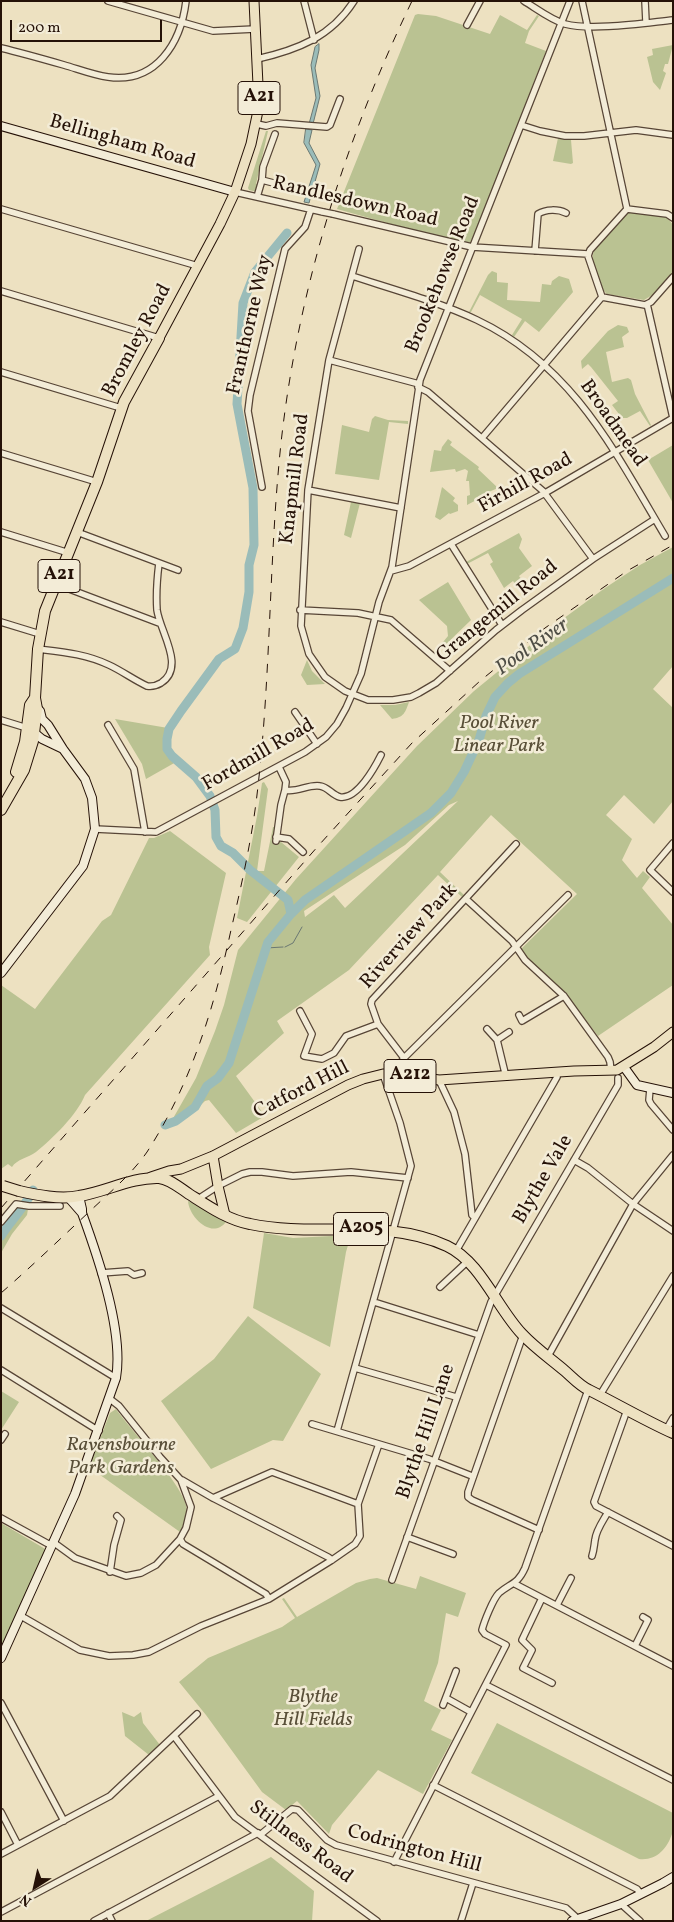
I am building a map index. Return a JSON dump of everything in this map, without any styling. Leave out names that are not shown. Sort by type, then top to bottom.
[{"type":"highway","name":"Bromley Road","points":[[1,810],[24,770],[37,736],[30,705],[36,704],[38,649],[45,611],[97,482],[121,408],[159,338]]},
{"type":"highway","name":"Bromley Road","points":[[1,799],[37,736]]},
{"type":"highway","points":[[147,1179],[165,1179]]},
{"type":"highway","name":"Catford Hill","points":[[2,1186],[32,1194],[71,1200],[147,1179]]},
{"type":"highway","name":"A205","points":[[165,1179],[225,1215],[248,1224],[282,1230],[312,1231],[353,1228],[394,1232],[437,1242],[456,1251],[468,1260],[494,1296],[502,1311],[523,1336],[548,1358],[588,1390],[669,1431]]},
{"type":"main road","name":"Bromley Road","points":[[159,338],[235,192],[256,124],[259,106],[254,1]]},
{"type":"main road","name":"A212","points":[[624,1067],[673,1032]]},
{"type":"main road","name":"Catford Hill","points":[[165,1179],[348,1085],[383,1074],[398,1074],[441,1084],[557,1072],[611,1071],[624,1067]]},
{"type":"main road","points":[[213,1156],[225,1215]]},
{"type":"main road","name":"Catford Hill","points":[[147,1179],[158,1174],[182,1169]]},
{"type":"street","points":[[108,1],[182,23],[220,31],[255,29]]},
{"type":"street","points":[[1,48],[98,75],[125,77],[149,69],[163,59],[172,46],[182,23],[186,1]]},
{"type":"street","points":[[304,1],[314,40]]},
{"type":"street","points":[[467,25],[480,1]]},
{"type":"street","points":[[524,1],[561,23],[588,27],[673,20]]},
{"type":"street","name":"Brookehowse Road","points":[[391,572],[418,385],[570,1]]},
{"type":"street","points":[[582,1],[627,209]]},
{"type":"street","points":[[645,1],[646,22]]},
{"type":"street","points":[[257,59],[314,40],[337,24],[352,2]]},
{"type":"street","points":[[256,124],[266,126],[277,123],[327,127],[330,125],[340,98]]},
{"type":"street","points":[[521,125],[566,136],[646,130],[673,135]]},
{"type":"street","name":"Bellingham Road","points":[[1,126],[235,192]]},
{"type":"street","points":[[257,197],[262,180],[263,167],[274,134]]},
{"type":"street","points":[[262,180],[300,190]]},
{"type":"street","name":"Randlesdown Road","points":[[235,192],[472,247],[588,254]]},
{"type":"street","points":[[1,209],[198,266]]},
{"type":"street","name":"Franthorne Way","points":[[262,487],[248,411],[250,395],[285,249],[304,227],[311,209]]},
{"type":"street","points":[[627,209],[667,214],[672,217]]},
{"type":"street","points":[[602,297],[588,254],[627,209]]},
{"type":"street","points":[[535,251],[538,214],[543,211],[557,210],[566,213]]},
{"type":"street","name":"Knapmill Road","points":[[352,695],[331,682],[312,661],[302,634],[300,610],[308,490],[329,360],[359,250]]},
{"type":"street","name":"Broadmead","points":[[352,276],[477,320],[523,347],[545,365],[578,399],[615,452],[665,536]]},
{"type":"street","points":[[602,297],[628,303],[647,304],[673,277]]},
{"type":"street","points":[[1,290],[159,338]]},
{"type":"street","points":[[482,438],[602,297]]},
{"type":"street","points":[[647,304],[673,418]]},
{"type":"street","points":[[329,360],[418,385],[428,392],[545,493],[593,558]]},
{"type":"street","points":[[1,372],[121,408]]},
{"type":"street","name":"Firhill Road","points":[[391,572],[405,568],[545,493],[673,418]]},
{"type":"street","points":[[1,452],[97,482]]},
{"type":"street","points":[[308,490],[400,508]]},
{"type":"street","name":"Grangemill Road","points":[[352,695],[376,700],[393,700],[411,697],[428,688],[502,625],[593,558],[655,519]]},
{"type":"street","points":[[1,532],[69,553]]},
{"type":"street","points":[[77,532],[178,570]]},
{"type":"street","points":[[451,544],[502,625]]},
{"type":"street","points":[[38,649],[89,657],[153,687],[165,680],[172,669],[171,653],[159,623],[156,594],[159,563]]},
{"type":"street","name":"Fordmill Road","points":[[95,828],[156,832],[236,787],[279,767],[317,744],[329,734],[337,724],[352,695],[363,667],[375,616],[391,572]]},
{"type":"street","points":[[56,584],[159,623]]},
{"type":"street","points":[[300,610],[351,612],[375,616],[394,622],[450,670]]},
{"type":"street","points":[[1,622],[40,634]]},
{"type":"street","points":[[1,973],[83,866],[95,828],[94,810],[89,788],[79,769],[42,718],[36,704]]},
{"type":"street","points":[[294,712],[317,744]]},
{"type":"street","points":[[1,720],[63,749]]},
{"type":"street","points":[[108,725],[134,769],[145,832]]},
{"type":"street","points":[[37,736],[54,735]]},
{"type":"street","points":[[285,790],[293,791],[318,786],[326,788],[336,796],[346,797],[354,792],[367,778],[381,755]]},
{"type":"street","points":[[279,767],[286,782],[276,839],[289,839],[303,852]]},
{"type":"street","points":[[673,843],[650,870],[673,892]]},
{"type":"street","name":"Riverview Park","points":[[404,1058],[378,1024],[371,1004],[373,998],[516,844]]},
{"type":"street","points":[[398,1074],[399,1065],[404,1058],[568,895]]},
{"type":"street","points":[[466,899],[512,942],[525,960],[564,996],[608,1057],[611,1071]]},
{"type":"street","points":[[526,1027],[521,1018],[564,996]]},
{"type":"street","points":[[300,1011],[312,1034],[304,1056],[322,1059],[334,1053],[346,1036],[378,1024]]},
{"type":"street","points":[[487,1029],[497,1040],[506,1076]]},
{"type":"street","points":[[497,1040],[509,1032]]},
{"type":"street","points":[[624,1067],[634,1083],[650,1089],[673,1093]]},
{"type":"street","points":[[456,1251],[554,1084],[557,1072]]},
{"type":"street","points":[[337,1431],[411,1166],[383,1074]]},
{"type":"street","name":"Blythe Vale","points":[[494,1296],[618,1085],[618,1078]]},
{"type":"street","points":[[441,1084],[454,1112],[465,1154],[472,1215],[475,1218]]},
{"type":"street","points":[[650,1089],[649,1100],[651,1104],[673,1130]]},
{"type":"street","points":[[548,1358],[633,1204],[673,1155]]},
{"type":"street","points":[[574,1160],[588,1168],[633,1204],[673,1231]]},
{"type":"street","points":[[198,1199],[242,1174],[262,1172],[293,1176],[366,1173],[408,1178]]},
{"type":"street","points":[[1,1658],[75,1494],[110,1399],[119,1361],[117,1335],[82,1209],[71,1200]]},
{"type":"street","points":[[1,1222],[14,1205],[60,1206]]},
{"type":"street","points":[[440,1287],[468,1260]]},
{"type":"street","points":[[101,1273],[128,1271],[134,1275],[142,1273]]},
{"type":"street","points":[[600,1395],[673,1276]]},
{"type":"street","name":"Blythe Hill Lane","points":[[392,1580],[456,1397],[494,1296]]},
{"type":"street","points":[[374,1302],[479,1335]]},
{"type":"street","points":[[1,1308],[116,1378]]},
{"type":"street","points":[[523,1336],[472,1476],[468,1497],[539,1530]]},
{"type":"street","points":[[355,1368],[456,1397]]},
{"type":"street","points":[[1,1370],[99,1431]]},
{"type":"street","points":[[394,1862],[506,1645],[485,1634],[482,1630],[483,1625],[496,1598],[500,1593],[515,1584],[521,1577],[588,1390]]},
{"type":"street","points":[[110,1399],[119,1406],[181,1480],[332,1560]]},
{"type":"street","points":[[627,1410],[594,1502],[596,1506],[673,1546]]},
{"type":"street","points":[[669,1431],[673,1418]]},
{"type":"street","points":[[312,1424],[429,1459],[472,1476]]},
{"type":"street","points":[[1,1440],[5,1434]]},
{"type":"street","points":[[21,1616],[80,1650],[109,1656],[133,1656],[149,1652],[201,1626],[269,1599],[355,1544],[360,1536],[358,1504],[379,1444]]},
{"type":"street","points":[[213,1498],[272,1472],[358,1504]]},
{"type":"street","points":[[1,1518],[75,1558],[110,1572],[126,1576],[141,1573],[156,1565],[180,1539],[190,1518],[191,1506],[181,1480]]},
{"type":"street","points":[[592,1556],[596,1546],[595,1540],[598,1531],[608,1512]]},
{"type":"street","points":[[110,1572],[114,1544],[121,1520],[117,1516]]},
{"type":"street","points":[[407,1537],[453,1554]]},
{"type":"street","points":[[180,1539],[183,1544],[266,1594],[269,1599]]},
{"type":"street","points":[[557,1606],[571,1578]]},
{"type":"street","points":[[515,1584],[673,1666]]},
{"type":"street","points":[[542,1598],[522,1640],[532,1650],[523,1668],[552,1683]]},
{"type":"street","points":[[635,1646],[648,1620],[643,1617]]},
{"type":"street","points":[[444,1705],[456,1671]]},
{"type":"street","points":[[486,1685],[673,1780]]},
{"type":"street","points":[[446,1698],[471,1712]]},
{"type":"street","points":[[1,1703],[64,1821]]},
{"type":"street","points":[[1,1854],[110,1796],[197,1714]]},
{"type":"street","name":"Stillness Road","points":[[174,1736],[234,1817],[377,1921]]},
{"type":"street","points":[[433,1785],[637,1890],[641,1894]]},
{"type":"street","points":[[1,1912],[219,1796]]},
{"type":"street","name":"Codrington Hill","points":[[94,1921],[259,1834],[292,1809],[298,1810],[332,1844],[566,1908],[580,1919]]},
{"type":"street","points":[[1,1812],[18,1845]]},
{"type":"street","points":[[580,1919],[621,1904],[672,1880]]},
{"type":"street","points":[[461,1921],[473,1883]]},
{"type":"street","points":[[621,1904],[640,1921]]},
{"type":"street","points":[[108,1913],[112,1921]]},
{"type":"green space","points":[[415,15],[436,16],[490,34],[500,15],[527,30],[537,15],[539,16],[529,31],[525,43],[546,51],[470,243],[405,228],[337,209]]},
{"type":"green space","points":[[673,45],[668,64],[665,64],[663,71],[666,73],[660,90],[653,82],[647,57],[653,55],[652,49]]},
{"type":"green space","points":[[266,131],[268,131],[256,184],[260,184],[257,192],[248,188]]},
{"type":"green space","points":[[558,138],[571,140],[573,163],[553,161]]},
{"type":"green space","points":[[631,211],[667,217],[673,225],[673,273],[654,294],[644,300],[607,294],[602,289],[592,260],[594,250],[624,216]]},
{"type":"green space","points":[[492,271],[497,273],[497,282],[508,283],[507,300],[540,302],[542,284],[551,285],[552,281],[559,276],[569,279],[573,292],[539,332],[525,321],[514,337],[512,335],[522,319],[480,295],[471,312],[469,312],[488,275]]},
{"type":"green space","points":[[618,325],[627,327],[629,332],[622,337],[624,347],[606,352],[612,382],[628,378],[631,380],[635,394],[650,426],[640,411],[627,418],[622,418],[612,405],[618,401],[591,367],[588,364],[582,369],[581,361],[608,331]]},
{"type":"green space","points":[[375,416],[388,420],[408,421],[408,424],[389,422],[379,480],[335,474],[342,425],[369,432],[372,419]]},
{"type":"green space","points":[[448,439],[452,442],[450,445],[479,467],[478,469],[498,488],[467,505],[467,496],[470,495],[469,481],[466,481],[468,471],[465,469],[456,472],[455,469],[430,472],[434,450],[441,451]]},
{"type":"green space","points":[[673,445],[673,503],[648,460]]},
{"type":"green space","points":[[442,487],[455,498],[453,501],[458,505],[458,511],[449,513],[440,520],[435,517]]},
{"type":"green space","points":[[351,502],[360,503],[351,538],[344,535]]},
{"type":"green space","points":[[519,533],[522,539],[519,548],[532,566],[519,576],[522,580],[516,585],[513,581],[504,588],[490,564],[493,562],[488,553],[467,564],[466,562]]},
{"type":"green space","name":"Pool River Linear Park","points":[[673,547],[673,666],[653,689],[673,708],[673,801],[654,824],[624,795],[606,815],[632,839],[622,860],[637,878],[643,871],[650,877],[642,888],[673,925],[673,985],[598,1036],[567,996],[528,960],[520,950],[577,894],[491,815],[440,872],[464,895],[462,897],[438,875],[349,970],[277,1021],[284,1033],[236,1076],[265,1116],[236,1133],[209,1100],[205,1101],[188,1117],[167,1129],[196,1078],[215,1031],[224,1005],[238,950],[296,879],[417,746],[474,691],[556,624],[640,565]],"holes":[[[458,801],[345,908],[334,895],[305,917],[304,911],[405,845],[449,805]]]},
{"type":"green space","points":[[448,582],[471,620],[436,654],[434,653],[448,636],[447,626],[419,600]]},
{"type":"green space","points":[[307,660],[312,671],[325,684],[307,685],[301,675]]},
{"type":"green space","points":[[409,702],[404,714],[392,719],[380,705],[395,705]]},
{"type":"green space","points":[[115,719],[168,728],[166,746],[169,754],[176,762],[146,779],[142,764]]},
{"type":"green space","points":[[264,782],[268,789],[257,871],[264,871],[273,827],[275,827],[276,841],[281,842],[299,857],[247,922],[237,918],[262,783]]},
{"type":"green space","points":[[170,831],[226,873],[209,947],[210,955],[85,1095],[76,1111],[56,1134],[33,1154],[17,1162],[12,1167],[8,1164],[1,1169],[1,985],[35,1009],[102,921],[111,915],[149,838],[154,838]]},
{"type":"green space","points":[[188,1201],[226,1222],[214,1229],[202,1224],[192,1214]]},
{"type":"green space","points":[[24,1209],[28,1209],[27,1215],[12,1234],[1,1253],[2,1240]]},
{"type":"green space","points":[[264,1233],[293,1238],[351,1235],[346,1252],[330,1347],[253,1308]]},
{"type":"green space","points":[[248,1316],[321,1374],[283,1441],[273,1440],[211,1469],[161,1401],[214,1359]]},
{"type":"green space","points":[[1,1391],[19,1402],[1,1430]]},
{"type":"green space","name":"Ravensbourne Park Gardens","points":[[116,1409],[178,1488],[187,1510],[187,1516],[180,1532],[89,1467],[110,1413]]},
{"type":"green space","points":[[1,1523],[47,1550],[2,1646],[1,1646]]},
{"type":"green space","name":"Blythe Hill Fields","points":[[420,1576],[466,1593],[458,1617],[446,1613],[438,1663],[424,1701],[441,1710],[431,1730],[452,1740],[423,1794],[378,1770],[332,1825],[329,1834],[297,1801],[286,1810],[262,1792],[206,1715],[179,1682],[208,1658],[282,1627],[295,1618],[282,1599],[284,1598],[297,1617],[356,1583],[377,1578],[416,1589]]},
{"type":"green space","points":[[122,1712],[134,1717],[141,1712],[143,1723],[160,1745],[149,1755],[125,1736]]},
{"type":"green space","points":[[497,1723],[673,1813],[673,1832],[667,1845],[656,1856],[639,1859],[471,1773]]},
{"type":"green space","points":[[271,1857],[314,1891],[312,1921],[146,1921]]},
{"type":"water","points":[[319,44],[315,68],[320,96],[313,124],[309,124],[316,98],[311,65],[315,47]]},
{"type":"water","points":[[306,129],[312,130],[309,143],[320,164],[309,203],[304,202],[316,165],[304,143]]},
{"type":"waterway","points":[[165,1125],[176,1121],[195,1107],[207,1086],[218,1078],[229,1063],[268,942],[291,914],[288,900],[250,870],[233,853],[221,846],[216,837],[215,810],[210,796],[196,777],[172,756],[167,749],[169,729],[219,659],[235,649],[243,628],[249,592],[249,565],[254,545],[253,488],[237,404],[243,303],[255,272],[287,233]]},
{"type":"waterway","name":"Pool River","points":[[291,914],[305,900],[431,813],[451,793],[464,772],[479,740],[486,716],[495,697],[508,683],[519,674],[673,578]]},
{"type":"waterway","points":[[285,947],[293,943],[302,927]]},
{"type":"waterway","points":[[266,948],[283,947]]},
{"type":"waterway","points":[[1,1236],[33,1190]]},
{"type":"railway","points":[[1,1293],[112,1191],[141,1160],[163,1126],[176,1100],[209,1017],[239,894],[256,804],[265,700],[277,486],[289,385],[299,329],[312,272],[346,161],[366,107],[412,1]]},
{"type":"railway","points":[[1,1208],[319,845],[412,743],[480,681],[545,628],[627,571],[673,545]]}]
